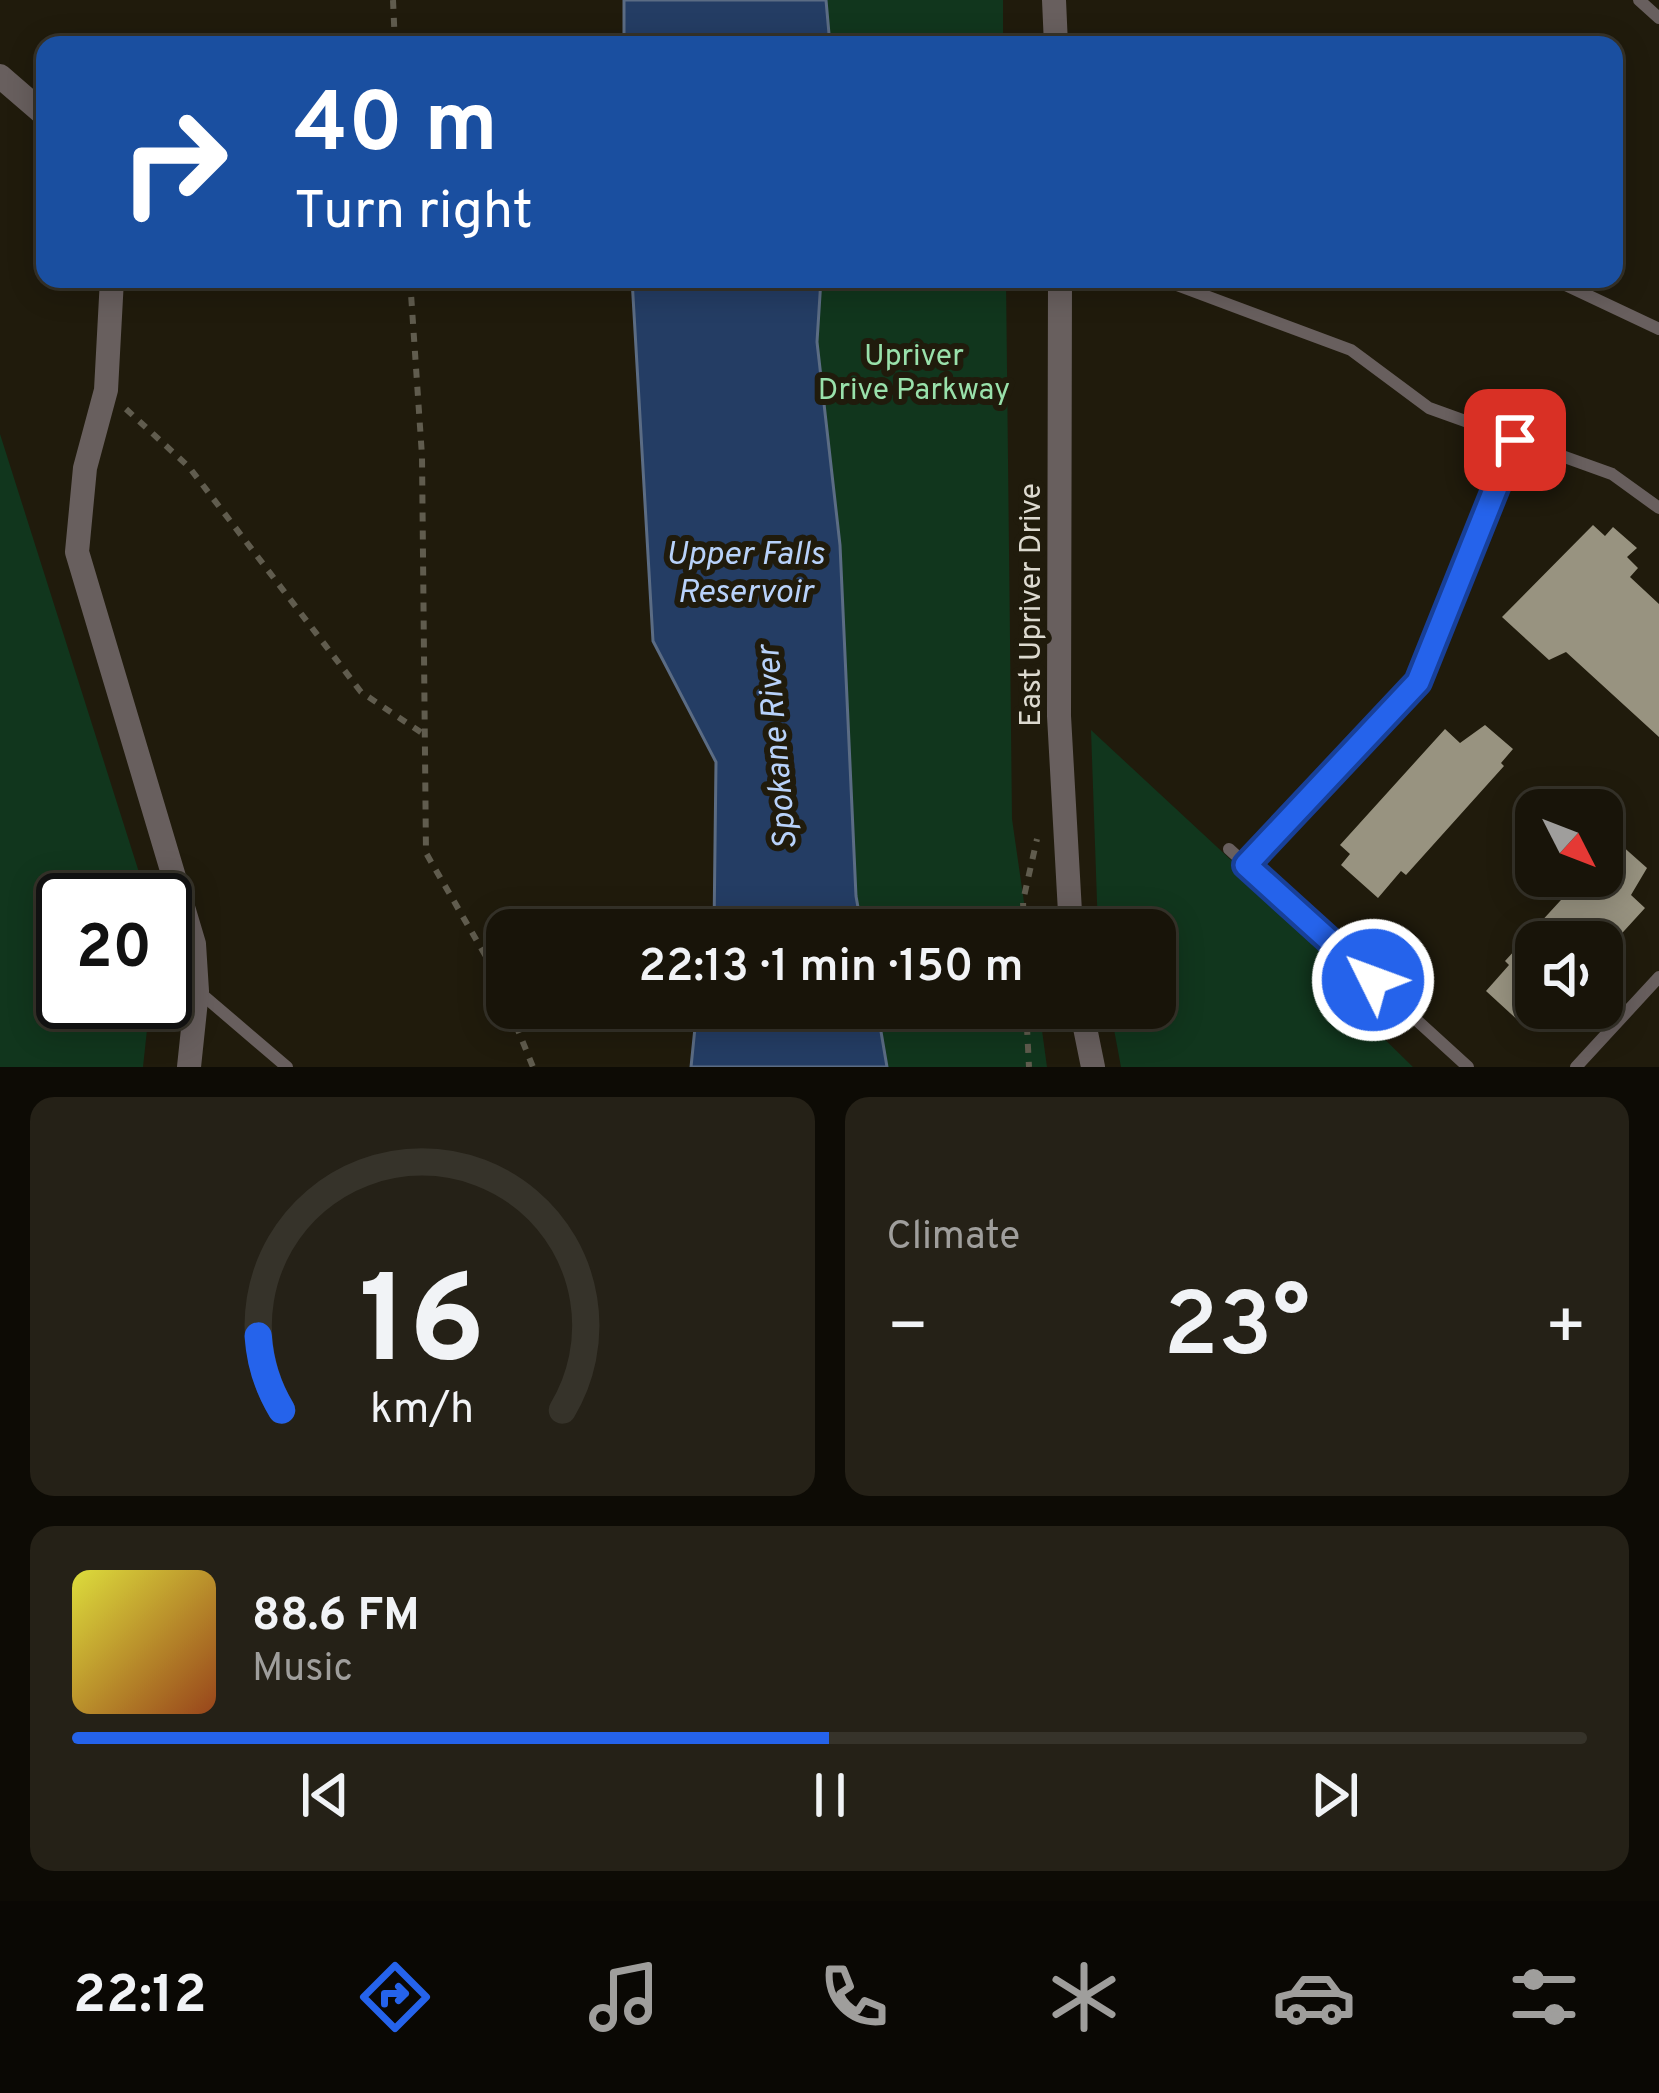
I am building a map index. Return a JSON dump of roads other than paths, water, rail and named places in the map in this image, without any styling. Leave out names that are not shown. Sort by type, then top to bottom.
[{"type":"street","points":[[1054,0],[1056,36]]},
{"type":"street","points":[[0,76],[36,107]]},
{"type":"street","points":[[112,288],[106,390],[85,468],[77,553],[194,944],[197,991],[189,1067]]},
{"type":"street","name":"East Upriver Drive","points":[[1060,288],[1059,716],[1071,909]]},
{"type":"street","points":[[1086,1029],[1093,1067]]},
{"type":"lane","points":[[1639,0],[1659,18]]},
{"type":"lane","points":[[1185,288],[1351,350],[1429,408],[1612,474],[1659,508]]},
{"type":"lane","points":[[1571,288],[1659,329]]},
{"type":"lane","points":[[1246,865],[1418,682],[1515,440]]},
{"type":"lane","points":[[1229,849],[1468,1067]]},
{"type":"lane","points":[[1576,1067],[1659,977]]},
{"type":"lane","points":[[197,991],[286,1067]]},
{"type":"water","points":[[624,0],[826,0],[829,36],[624,36]]},
{"type":"water","name":"Upper Falls Reservoir","points":[[633,288],[820,288],[817,342],[840,545],[858,909],[714,909],[716,762],[653,641]]},
{"type":"water","points":[[695,1029],[881,1029],[887,1067],[691,1067]]},
{"type":"park label","name":"Upriver Drive Parkway","points":[[914,372]]},
{"type":"water label","name":"Spokane River","points":[[775,748]]}]
